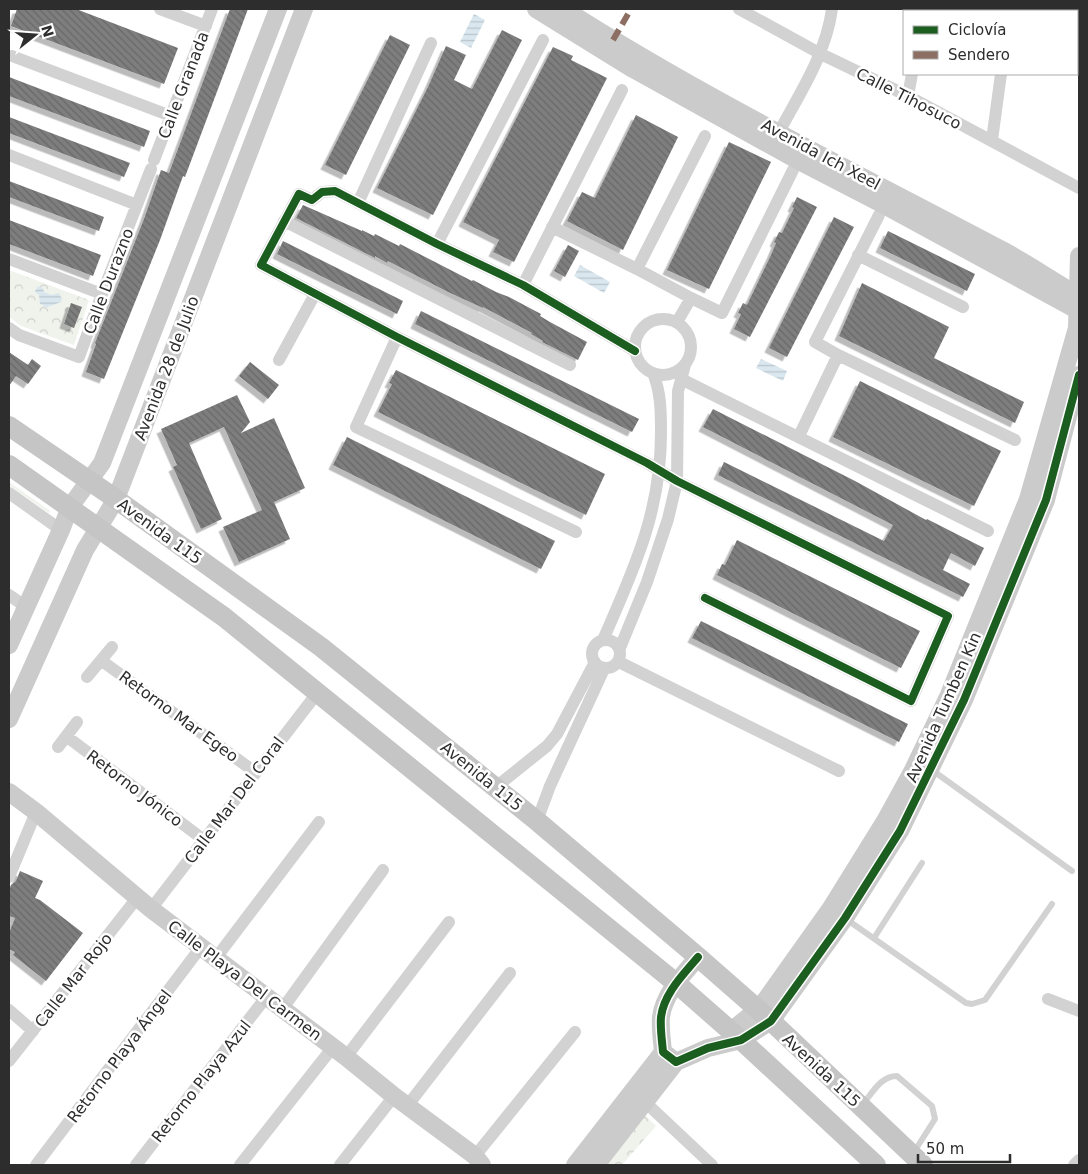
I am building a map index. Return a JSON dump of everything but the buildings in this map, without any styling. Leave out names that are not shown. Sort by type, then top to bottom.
[{"type":"main road","name":"Avenida 115","points":[[9,426],[116,499],[321,647],[496,787],[764,1015],[918,1160]]},
{"type":"main road","name":"Avenida 115","points":[[9,465],[224,617],[318,692],[676,983],[736,1035],[876,1165]]},
{"type":"street","points":[[160,9],[206,26]]},
{"type":"street","name":"Calle Granada","points":[[153,165],[212,9]]},
{"type":"street","name":"Avenida 28 de Julio","points":[[9,644],[62,530],[70,507],[102,463],[278,9]]},
{"type":"street","name":"Avenida 28 de Julio","points":[[9,719],[85,550],[116,499],[304,9]]},
{"type":"street","points":[[536,9],[633,69],[797,160],[1079,303]]},
{"type":"street","name":"Avenida Ich Xeel","points":[[564,9],[613,40],[779,132],[1007,253],[1079,303]]},
{"type":"street","name":"Calle Tihosuco","points":[[740,9],[821,54],[908,96],[1079,188]]},
{"type":"street","points":[[779,132],[821,54],[830,24],[832,9]]},
{"type":"street","points":[[437,244],[543,40]]},
{"type":"street","points":[[358,203],[431,43]]},
{"type":"street","points":[[12,56],[172,116]]},
{"type":"street","points":[[908,96],[912,75]]},
{"type":"street","points":[[992,140],[1001,75]]},
{"type":"street","points":[[523,285],[622,90]]},
{"type":"street","points":[[637,268],[705,136]]},
{"type":"street","points":[[9,156],[137,205]]},
{"type":"street","name":"Calle Durazno","points":[[9,328],[19,335],[79,358],[153,165]]},
{"type":"street","points":[[552,227],[637,268],[722,313],[793,170]]},
{"type":"street","points":[[635,351],[523,285],[437,244],[335,191],[322,192],[312,200],[299,194],[261,265],[397,337],[660,470],[677,481],[948,616],[911,701],[705,598]]},
{"type":"street","points":[[879,215],[815,342],[838,355],[1015,440]]},
{"type":"street","points":[[284,221],[570,365]]},
{"type":"street","points":[[858,255],[963,307]]},
{"type":"street","name":"Avenida Tumben Kin","points":[[764,1015],[875,837],[913,770],[948,697],[1028,499],[1077,328],[1079,256]]},
{"type":"street","points":[[9,259],[102,294]]},
{"type":"street","points":[[279,360],[315,294]]},
{"type":"street","points":[[677,322],[691,298]]},
{"type":"street","points":[[653,373],[658,387],[661,410],[660,470],[654,507],[645,540],[603,640],[595,645],[592,654],[599,665],[612,668],[619,662],[620,648],[647,582],[668,519],[677,481],[678,391],[691,348],[687,332],[677,322],[663,318],[654,320],[645,325],[639,332],[635,341],[635,351],[638,360],[645,368],[653,373],[662,375],[670,374],[685,365]]},
{"type":"street","points":[[397,337],[356,427],[576,532]]},
{"type":"street","points":[[799,436],[838,355]]},
{"type":"street","name":"Avenida Tumben Kin","points":[[736,1035],[764,1015],[845,918],[900,831],[964,700],[1046,500],[1079,375]]},
{"type":"street","points":[[681,379],[988,531]]},
{"type":"street","points":[[9,493],[62,530]]},
{"type":"street","points":[[9,595],[26,607]]},
{"type":"street","points":[[603,640],[613,641],[620,648]]},
{"type":"street","name":"Retorno Mar Egeo","points":[[87,677],[112,647]]},
{"type":"street","name":"Retorno Mar Egeo","points":[[102,661],[255,772]]},
{"type":"street","points":[[619,662],[839,771]]},
{"type":"street","points":[[496,787],[547,746],[557,734],[599,665]]},
{"type":"street","points":[[537,821],[599,665]]},
{"type":"street","name":"Calle Mar Del Coral","points":[[151,909],[318,692]]},
{"type":"street","points":[[58,747],[77,722]]},
{"type":"street","name":"Retorno Jónico","points":[[66,736],[204,840]]},
{"type":"street","name":"Calle Playa Del Carmen","points":[[9,792],[36,812],[151,909],[283,1008],[478,1160]]},
{"type":"street","points":[[9,877],[36,812]]},
{"type":"street","points":[[216,958],[319,822]]},
{"type":"street","points":[[283,1008],[383,870]]},
{"type":"street","name":"Calle Mar Rojo","points":[[9,1061],[137,898]]},
{"type":"street","points":[[240,1165],[340,1052],[449,922]]},
{"type":"street","name":"Retorno Playa Ángel","points":[[36,1165],[201,947]]},
{"type":"street","points":[[596,1165],[644,1101],[670,1057],[661,1016],[664,1004],[676,983],[698,957]]},
{"type":"street","points":[[340,1165],[401,1101],[510,972]]},
{"type":"street","name":"Retorno Playa Azul","points":[[136,1165],[267,996]]},
{"type":"street","points":[[1048,999],[1079,1010]]},
{"type":"street","points":[[9,1010],[33,1031]]},
{"type":"street","points":[[478,1160],[575,1032]]},
{"type":"street","points":[[575,1165],[670,1057],[708,1048],[736,1035]]},
{"type":"street","points":[[644,1101],[712,1165]]},
{"type":"street","points":[[1074,1165],[1079,1160]]},
{"type":"lane","points":[[931,770],[1072,871]]},
{"type":"lane","points":[[874,938],[922,863]]},
{"type":"lane","points":[[845,918],[966,1003],[972,1004],[985,1000],[1052,904]]},
{"type":"lane","points":[[861,1107],[882,1080],[889,1076],[897,1076],[932,1106],[935,1119],[918,1160]]},
{"type":"green space","points":[[1079,9],[1079,29],[1078,10],[1028,10]]},
{"type":"green space","points":[[9,270],[89,300],[74,345],[21,326],[9,317]]},
{"type":"green space","points":[[9,482],[50,511],[49,513],[9,485]]},
{"type":"green space","points":[[644,1114],[656,1126],[622,1165],[603,1165]]},
{"type":"shaded area","points":[[474,14],[485,20],[471,48],[460,42]]},
{"type":"shaded area","points":[[580,265],[610,282],[604,293],[574,276]]},
{"type":"shaded area","points":[[38,286],[43,288],[44,292],[52,295],[59,293],[62,299],[61,302],[45,308],[40,304],[39,295],[35,291]]},
{"type":"shaded area","points":[[761,359],[787,371],[783,381],[756,368]]},
{"type":"marked path","points":[[613,40],[631,9]]},
{"type":"cycle path","points":[[635,351],[523,285],[437,244],[335,191],[322,192],[312,200],[299,194],[261,265],[397,337],[647,463],[677,481],[948,616],[911,701],[705,598]]},
{"type":"cycle path","points":[[698,957],[670,992],[661,1017],[663,1052],[676,1062],[708,1048],[741,1040],[771,1021],[845,918],[900,831],[964,700],[1046,500],[1079,375]]}]
